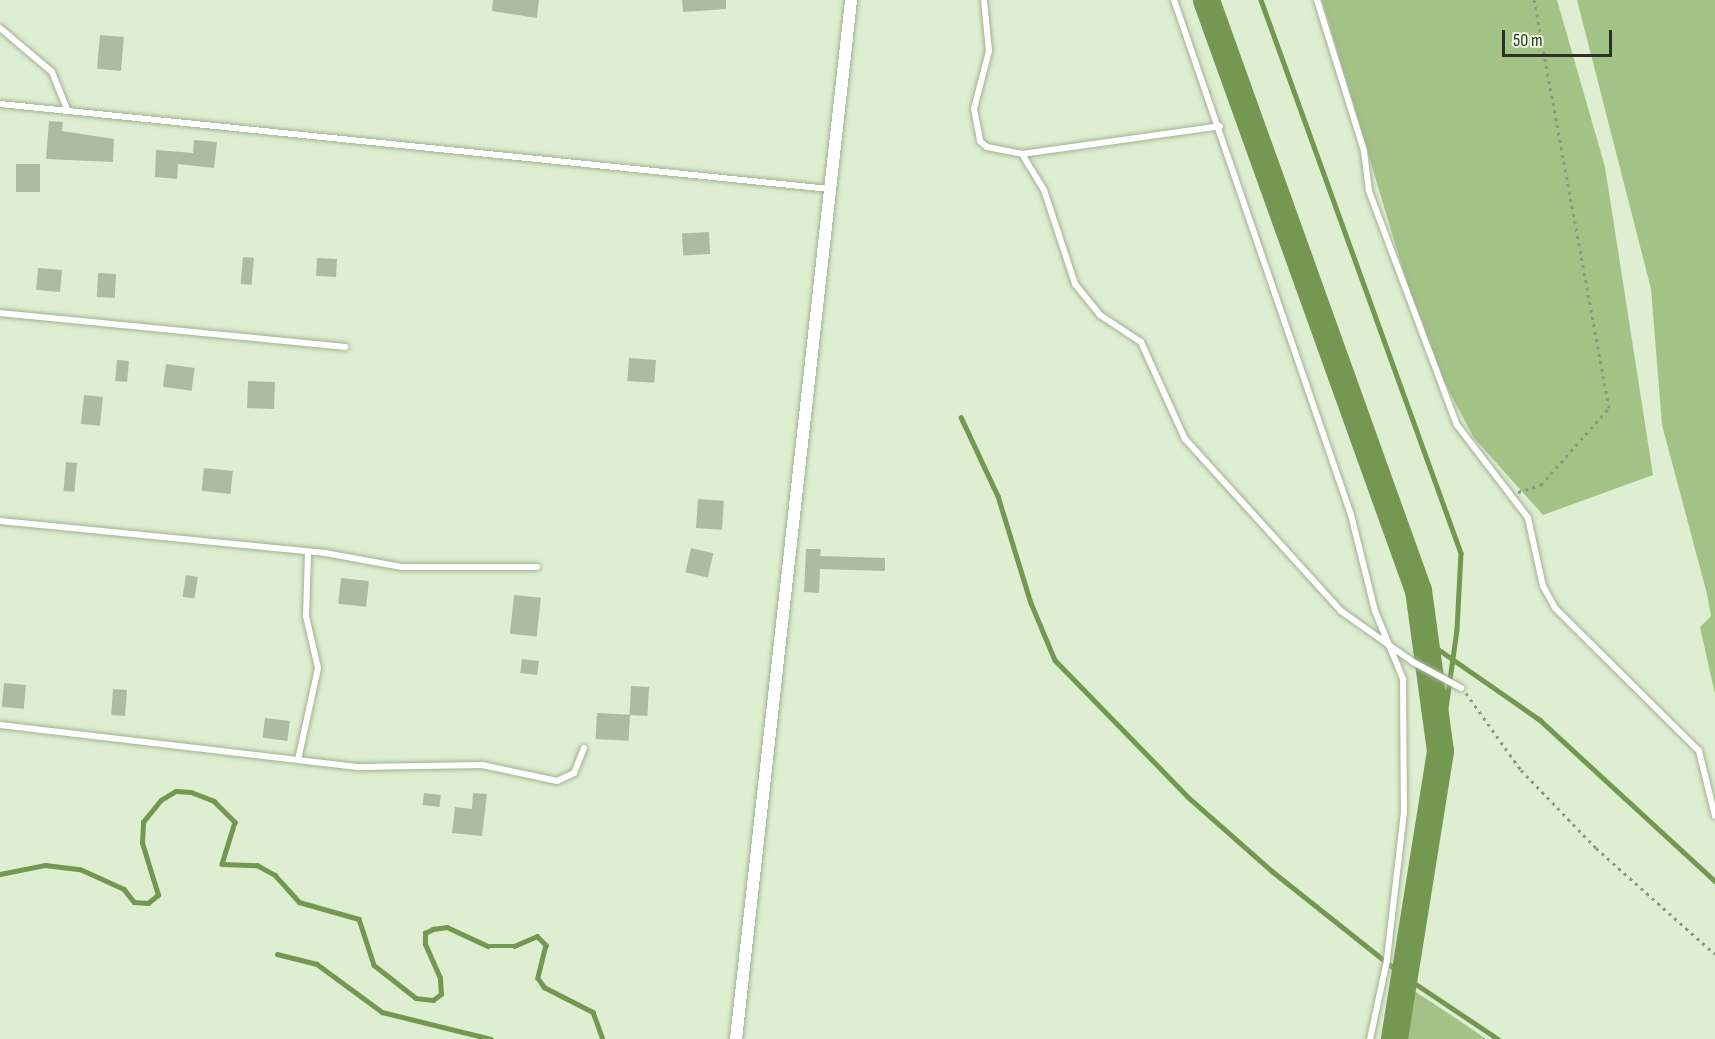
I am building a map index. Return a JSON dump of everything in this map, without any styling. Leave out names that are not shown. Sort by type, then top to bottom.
[{"type":"street","points":[[736,1039],[851,0]]},
{"type":"lane","points":[[984,0],[989,51],[974,109],[980,141],[1001,153],[1022,154],[1220,126]]},
{"type":"lane","points":[[1174,0],[1220,126],[1351,515],[1387,644],[1402,679],[1406,777],[1387,960],[1370,1039]]},
{"type":"lane","points":[[1317,0],[1364,151],[1369,191],[1457,425],[1514,493],[1528,518],[1543,586],[1555,608],[1689,738],[1704,768],[1715,816]]},
{"type":"lane","points":[[0,28],[52,72],[67,109]]},
{"type":"lane","points":[[0,104],[67,109],[829,189]]},
{"type":"lane","points":[[1022,154],[1044,190],[1075,284],[1100,315],[1141,342],[1185,439],[1341,611],[1413,662],[1461,688]]},
{"type":"lane","points":[[0,313],[345,347]]},
{"type":"lane","points":[[0,521],[308,552],[402,567],[537,567]]},
{"type":"lane","points":[[298,760],[318,668],[306,616],[308,552]]},
{"type":"lane","points":[[0,725],[360,767],[482,765],[557,781],[574,773],[584,747]]},
{"type":"path","points":[[1514,493],[1541,485],[1610,408],[1534,0]]},
{"type":"path","points":[[1461,688],[1521,770],[1596,849],[1715,954]]},
{"type":"green space","points":[[1322,0],[1557,0],[1605,167],[1653,475],[1543,515],[1474,438],[1427,350]]},
{"type":"green space","points":[[1577,0],[1715,0],[1715,694],[1700,627],[1711,616],[1707,594],[1662,425],[1651,289]]},
{"type":"green space","points":[[1408,987],[1457,1019],[1486,1039],[1400,1039]]},
{"type":"building","points":[[493,0],[539,0],[537,18],[492,11]]},
{"type":"building","points":[[682,0],[726,0],[726,9],[683,12]]},
{"type":"building","points":[[100,35],[124,37],[121,71],[97,69]]},
{"type":"building","points":[[49,121],[63,122],[62,131],[114,139],[113,162],[46,159]]},
{"type":"building","points":[[194,140],[217,142],[214,168],[178,164],[177,179],[155,177],[156,150],[193,153]]},
{"type":"building","points":[[16,164],[40,164],[40,192],[16,192]]},
{"type":"building","points":[[709,232],[710,254],[683,255],[682,233]]},
{"type":"building","points":[[243,257],[254,258],[252,285],[241,284]]},
{"type":"building","points":[[317,258],[337,259],[336,277],[316,276]]},
{"type":"building","points":[[38,268],[62,270],[60,292],[36,290]]},
{"type":"building","points":[[98,273],[116,274],[115,298],[97,297]]},
{"type":"building","points":[[629,358],[656,360],[654,383],[627,381]]},
{"type":"building","points":[[117,360],[129,361],[127,382],[115,381]]},
{"type":"building","points":[[166,364],[195,368],[192,391],[163,387]]},
{"type":"building","points":[[248,381],[275,382],[274,409],[247,408]]},
{"type":"building","points":[[84,395],[103,397],[100,426],[81,424]]},
{"type":"building","points":[[66,462],[77,463],[74,492],[63,491]]},
{"type":"building","points":[[204,468],[233,471],[230,494],[202,491]]},
{"type":"building","points":[[698,499],[724,501],[722,530],[696,528]]},
{"type":"building","points":[[691,548],[713,553],[708,578],[685,572]]},
{"type":"building","points":[[806,549],[821,549],[820,556],[885,558],[885,571],[820,569],[819,593],[804,592]]},
{"type":"building","points":[[186,575],[198,577],[194,599],[183,597]]},
{"type":"building","points":[[341,578],[369,581],[366,607],[338,604]]},
{"type":"building","points":[[514,595],[541,598],[537,637],[510,634]]},
{"type":"building","points":[[522,659],[539,661],[537,675],[520,673]]},
{"type":"building","points":[[4,683],[26,685],[24,709],[2,707]]},
{"type":"building","points":[[631,686],[649,687],[647,716],[629,715]]},
{"type":"building","points":[[113,689],[127,690],[125,716],[111,715]]},
{"type":"building","points":[[597,713],[630,715],[629,741],[596,739]]},
{"type":"building","points":[[265,718],[290,721],[287,741],[263,738]]},
{"type":"building","points":[[424,793],[441,795],[439,807],[423,805]]},
{"type":"building","points":[[473,793],[487,794],[482,836],[452,833],[455,807],[472,809]]},
{"type":"waterway","points":[[1206,0],[1418,590],[1440,751],[1394,1039]]},
{"type":"waterway","points":[[1261,0],[1461,553],[1457,630],[1440,751]]},
{"type":"waterway","points":[[961,417],[998,496],[1031,603],[1055,660],[1188,797],[1272,871],[1404,976],[1498,1039]]},
{"type":"waterway","points":[[1425,640],[1540,720],[1715,881]]},
{"type":"waterway","points":[[0,874],[45,865],[80,869],[124,889],[134,902],[148,903],[158,895],[142,843],[143,822],[161,800],[176,791],[191,792],[214,801],[235,822],[222,864],[257,865],[275,875],[299,902],[359,919],[374,965],[416,998],[433,1000],[441,994],[440,978],[425,944],[425,933],[447,927],[488,946],[514,946],[537,936],[546,945],[538,978],[544,987],[593,1012],[603,1039]]},
{"type":"waterway","points":[[277,954],[317,964],[382,1012],[491,1039]]}]
